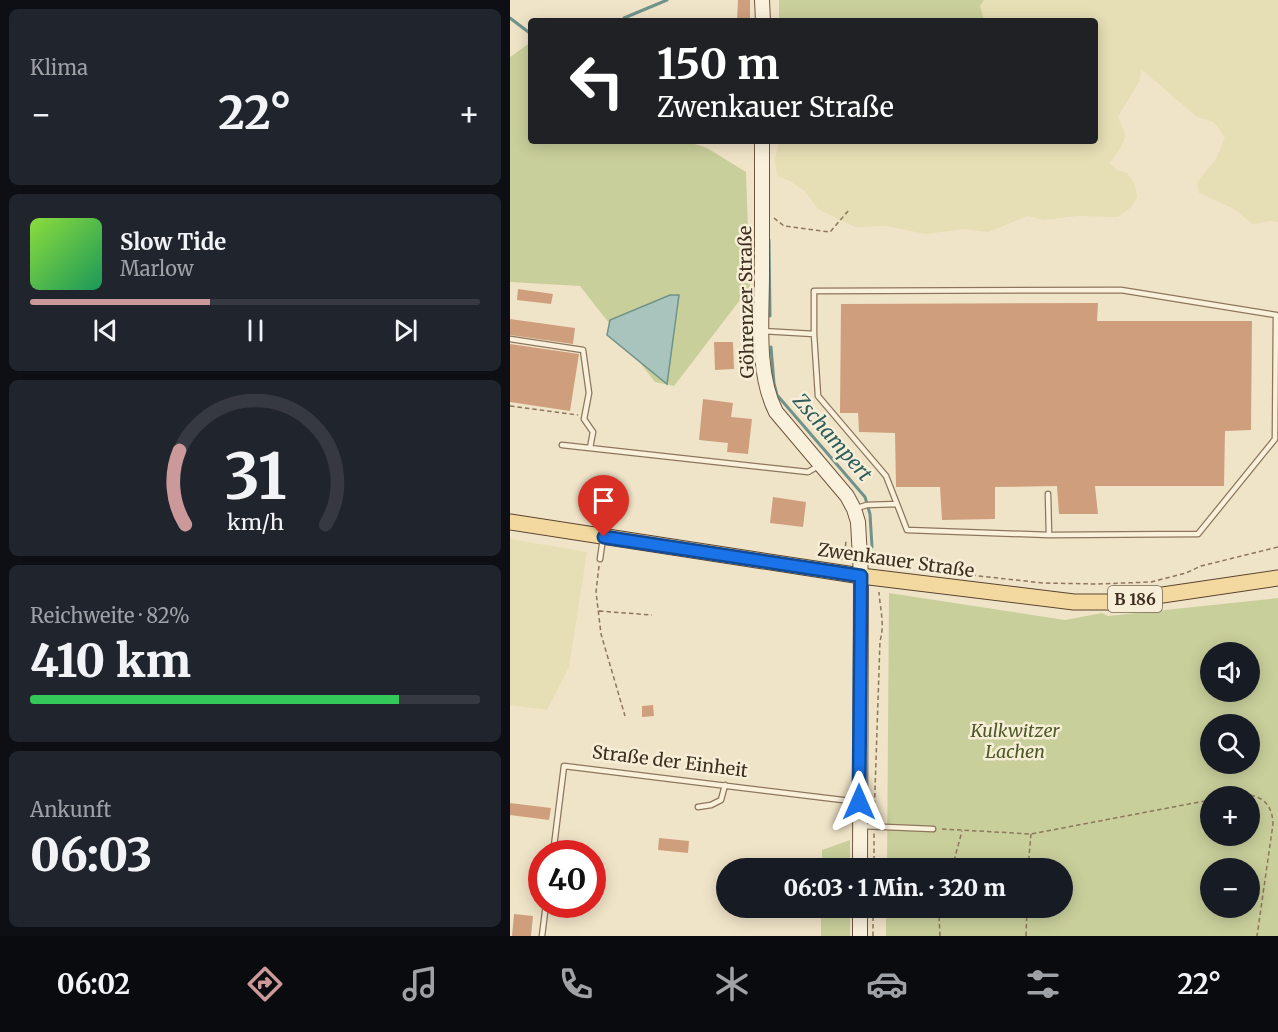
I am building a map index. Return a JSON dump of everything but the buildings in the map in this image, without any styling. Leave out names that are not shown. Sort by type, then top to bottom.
[{"type":"main road","name":"Zwenkauer Straße","points":[[510,522],[861,576],[1074,602],[1115,602],[1278,578]]},
{"type":"street","points":[[762,0],[763,18]]},
{"type":"street","name":"Göhrenzer Straße","points":[[762,144],[764,382],[768,397],[776,412],[847,496],[854,509],[858,522],[861,576]]},
{"type":"street","points":[[861,576],[859,802],[867,827],[862,858]]},
{"type":"street","points":[[860,918],[860,936]]},
{"type":"lane","points":[[1121,290],[1276,315],[1275,440],[1198,534],[1049,535],[907,530],[886,476],[818,396],[814,334],[814,291],[1121,290]]},
{"type":"lane","points":[[762,331],[814,334]]},
{"type":"lane","points":[[510,339],[583,350],[589,393],[584,420],[593,432],[590,448]]},
{"type":"lane","points":[[562,445],[808,472],[821,465]]},
{"type":"lane","points":[[1048,494],[1049,535]]},
{"type":"lane","points":[[854,509],[867,505],[897,504]]},
{"type":"lane","points":[[600,559],[604,537]]},
{"type":"lane","name":"Straße der Einheit","points":[[555,840],[564,766],[859,802]]},
{"type":"lane","points":[[698,807],[721,800],[725,785]]},
{"type":"lane","points":[[867,827],[933,829]]},
{"type":"lane","points":[[542,936],[544,918]]},
{"type":"path","points":[[762,213],[772,216],[783,226],[830,232],[849,210]]},
{"type":"path","points":[[510,406],[585,415]]},
{"type":"path","points":[[927,570],[1043,583],[1151,582],[1186,573],[1201,566],[1278,547]]},
{"type":"path","points":[[845,554],[915,569]]},
{"type":"path","points":[[600,559],[596,592],[601,634],[625,716]]},
{"type":"path","points":[[872,858],[867,827],[883,619],[879,608],[880,592]]},
{"type":"path","points":[[598,611],[652,615]]},
{"type":"path","points":[[1257,936],[1273,824],[1268,804],[1260,798]]},
{"type":"path","points":[[933,829],[1031,834],[1200,802]]},
{"type":"path","points":[[955,858],[963,830]]},
{"type":"path","points":[[1029,858],[1031,834]]},
{"type":"path","points":[[873,918],[873,936]]},
{"type":"path","points":[[939,918],[940,936]]},
{"type":"path","points":[[1026,936],[1027,918]]},
{"type":"shaded area","points":[[984,0],[1278,0],[1278,222],[1253,224],[1232,208],[1199,193],[1197,182],[1216,159],[1225,138],[1214,122],[1197,117],[1141,69],[1140,80],[1118,117],[1126,136],[1110,163],[1117,170],[1127,173],[1135,184],[1137,198],[1130,208],[1118,217],[1078,216],[1043,220],[1028,216],[988,232],[965,229],[925,234],[887,226],[855,227],[818,209],[806,192],[790,181],[779,177],[775,160],[778,144],[1098,144],[1098,18],[983,18],[980,6]]},
{"type":"shaded area","points":[[510,539],[587,552],[569,667],[547,710],[510,705]]},
{"type":"green space","points":[[779,0],[984,0],[980,6],[983,18],[779,18]]},
{"type":"green space","points":[[528,44],[528,144],[694,144],[707,148],[746,172],[750,287],[674,386],[655,382],[580,286],[510,282],[510,57]]},
{"type":"green space","name":"Kulkwitzer Lachen","points":[[889,593],[1065,620],[1102,613],[1108,616],[1278,598],[1278,936],[886,936],[886,918],[1073,918],[1073,858],[887,858]]},
{"type":"green space","points":[[850,840],[850,858],[822,858],[822,850]]},
{"type":"green space","points":[[821,918],[850,918],[850,936],[821,936]]},
{"type":"water","points":[[670,295],[679,295],[667,384],[607,335],[610,320]]},
{"type":"waterway","points":[[624,18],[667,0]]},
{"type":"waterway","points":[[510,18],[528,32]]},
{"type":"waterway","name":"Zschampert","points":[[769,240],[770,316]]},
{"type":"waterway","name":"Zschampert","points":[[771,347],[777,395],[865,497],[870,514],[872,547]]},
{"type":"route","points":[[604,537],[861,576],[859,802]]}]
